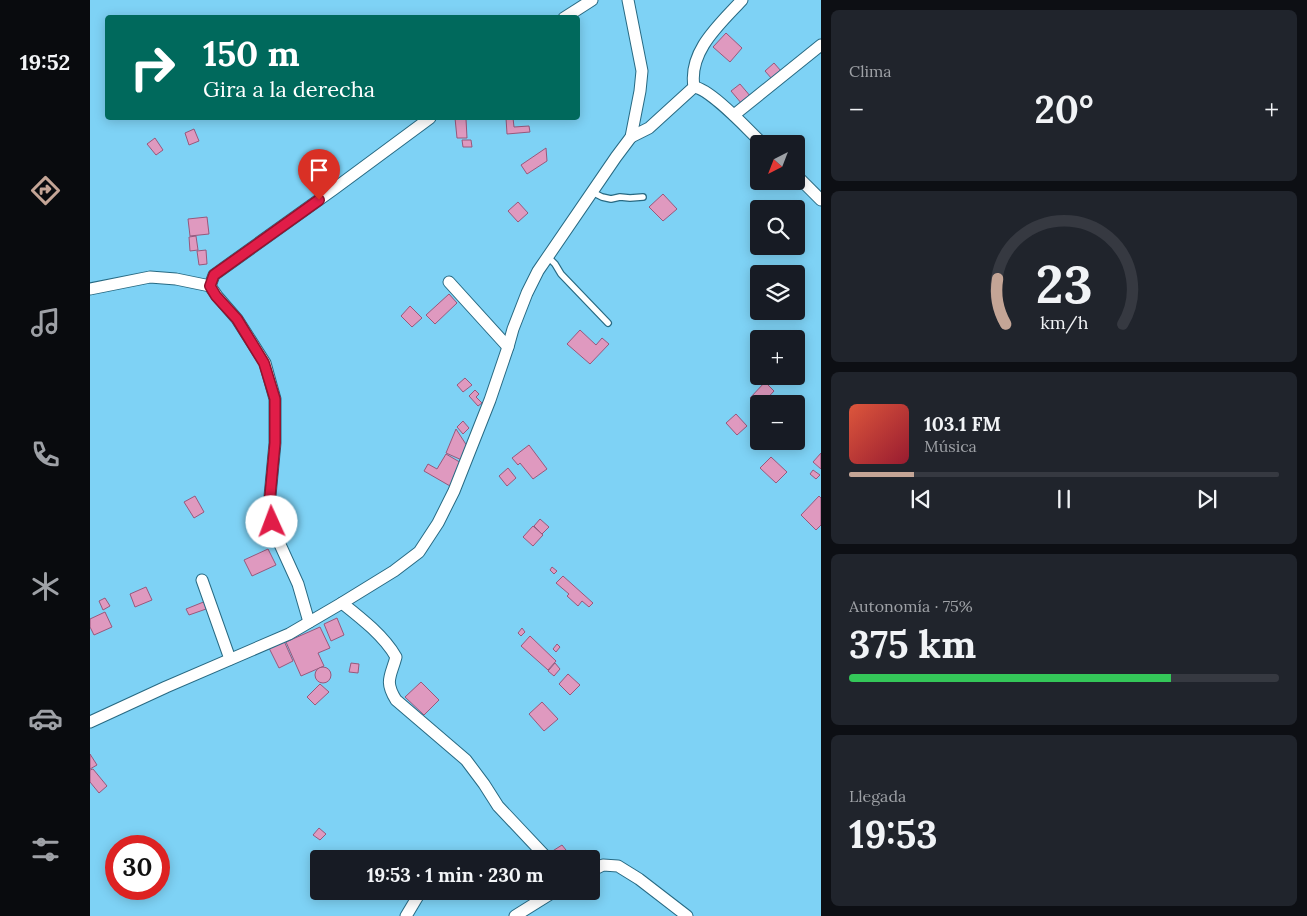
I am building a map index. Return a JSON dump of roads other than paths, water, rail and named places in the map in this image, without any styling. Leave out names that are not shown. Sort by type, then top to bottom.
[{"type":"street","points":[[569,15],[592,0]]},
{"type":"street","points":[[90,722],[166,686],[289,634],[394,571],[419,552],[438,523],[454,491],[513,329],[538,271],[631,137],[642,71],[628,0]]},
{"type":"street","points":[[694,87],[693,77],[697,59],[708,37],[742,0]]},
{"type":"street","points":[[734,115],[821,44]]},
{"type":"street","points":[[631,137],[649,128],[694,87]]},
{"type":"street","points":[[694,87],[706,92],[734,115],[754,135]]},
{"type":"street","points":[[210,286],[214,275],[427,120]]},
{"type":"street","points":[[805,184],[821,200]]},
{"type":"street","points":[[90,289],[150,277],[176,278],[210,286],[216,296],[237,319],[264,363],[275,399],[275,443],[270,496],[272,522],[298,584],[309,622]]},
{"type":"street","points":[[449,282],[508,347]]},
{"type":"street","points":[[202,580],[230,659]]},
{"type":"street","points":[[342,603],[365,622],[392,649],[396,657],[388,683],[390,692],[396,700],[466,760],[498,806],[540,850]]},
{"type":"street","points":[[600,866],[618,866],[639,879],[687,916]]},
{"type":"street","points":[[406,916],[416,900]]},
{"type":"street","points":[[515,916],[541,900]]},
{"type":"lane","points":[[592,192],[611,199],[643,197]]},
{"type":"lane","points":[[548,257],[561,274],[608,323]]}]
